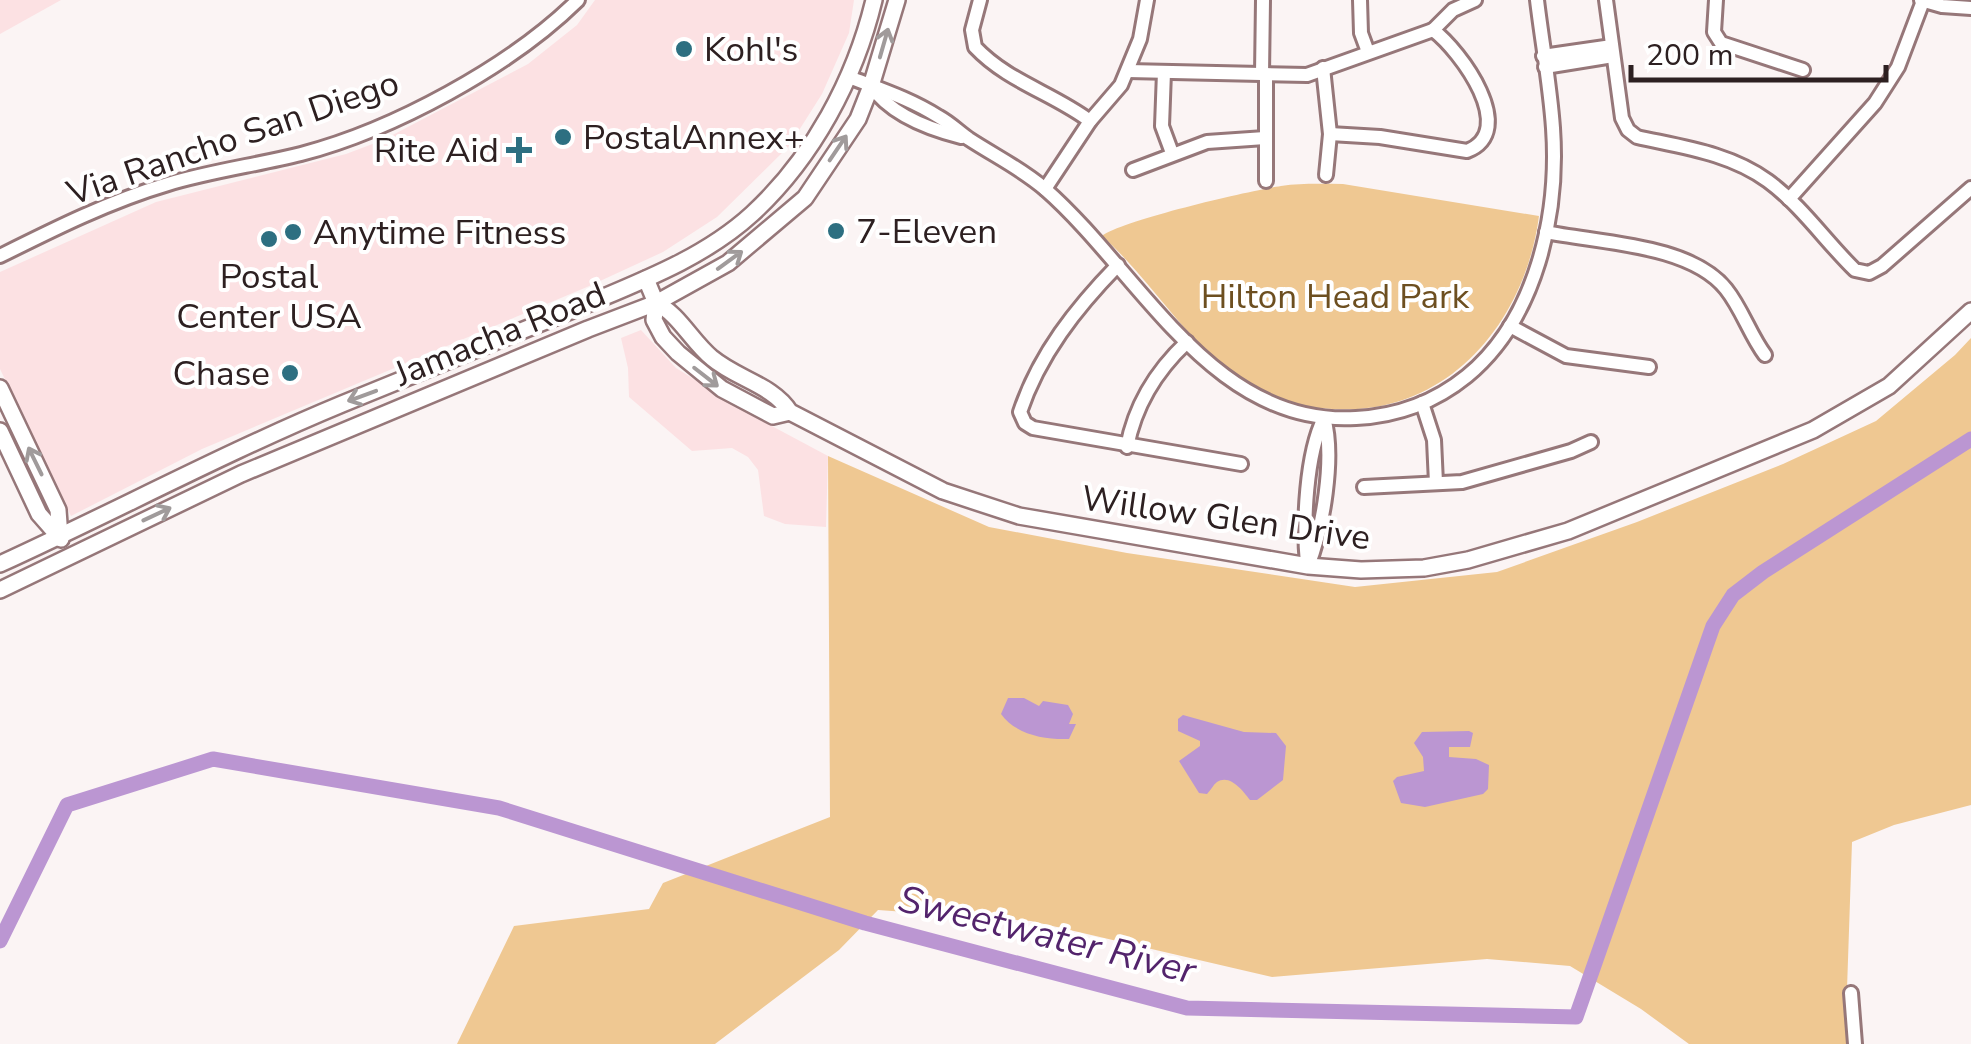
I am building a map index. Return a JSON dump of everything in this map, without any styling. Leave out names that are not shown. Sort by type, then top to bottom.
[{"type":"main road","name":"Jamacha Road","points":[[0,564],[342,404],[646,279],[719,239],[753,213],[804,152],[840,100],[863,44],[874,0]]},
{"type":"main road","name":"Jamacha Road","points":[[0,590],[241,474],[656,304],[728,263],[805,198],[858,119],[872,86],[896,0]]},
{"type":"main road","name":"Willow Glen Drive","points":[[646,279],[656,304],[653,317],[659,332],[702,375],[773,416],[790,412],[942,490],[987,508],[1063,525],[1308,566],[1361,570],[1436,566],[1504,551],[1583,525],[1840,417],[1912,368],[1971,311]]},
{"type":"main road","points":[[0,388],[58,510],[60,537]]},
{"type":"main road","points":[[0,431],[40,514],[60,537],[69,556]]},
{"type":"street","name":"Via Rancho San Diego","points":[[0,256],[121,200],[169,183],[305,153],[412,112],[510,56],[548,30],[578,0]]},
{"type":"street","points":[[980,0],[972,30],[975,48],[1018,82],[1090,121]]},
{"type":"street","points":[[1045,189],[1090,121],[1121,85],[1147,0]]},
{"type":"street","points":[[1262,0],[1266,182]]},
{"type":"street","points":[[1360,0],[1361,34],[1368,52]]},
{"type":"street","points":[[1128,72],[1306,75],[1433,30],[1450,5],[1474,0]]},
{"type":"street","points":[[849,77],[882,88],[938,116],[1045,189],[1188,342],[1250,395],[1292,412],[1324,418],[1375,416],[1422,403],[1466,376],[1510,326],[1529,287],[1546,232],[1553,180],[1553,127],[1537,0]]},
{"type":"street","points":[[1606,0],[1622,118],[1628,130],[1637,137],[1735,162],[1760,175],[1789,199],[1855,270],[1869,273],[1882,266],[1971,188]]},
{"type":"street","points":[[1716,0],[1714,32],[1721,43],[1802,70]]},
{"type":"street","points":[[1789,199],[1875,103],[1898,67],[1922,0],[1971,8]]},
{"type":"street","points":[[1330,134],[1467,151],[1478,147],[1487,130],[1482,96],[1462,56],[1433,30]]},
{"type":"street","points":[[1544,62],[1613,51]]},
{"type":"street","points":[[1323,68],[1330,134],[1326,175]]},
{"type":"street","points":[[1164,72],[1162,126],[1172,153]]},
{"type":"street","points":[[1133,170],[1208,142],[1265,138]]},
{"type":"street","points":[[1546,232],[1677,257],[1702,268],[1732,297],[1765,355]]},
{"type":"street","points":[[1118,265],[1078,307],[1029,386],[1020,412],[1025,423],[1033,428],[1128,447],[1240,464]]},
{"type":"street","points":[[1510,326],[1566,356],[1649,367]]},
{"type":"street","points":[[1128,447],[1146,390],[1188,342]]},
{"type":"street","points":[[1422,403],[1434,440],[1436,483]]},
{"type":"street","points":[[1308,566],[1318,540],[1322,506],[1329,437],[1324,418]]},
{"type":"street","points":[[1364,487],[1467,480],[1571,452],[1591,442]]},
{"type":"street","points":[[1851,993],[1855,1044]]},
{"type":"shaded area","points":[[0,0],[61,0],[0,34]]},
{"type":"shaded area","points":[[595,0],[854,0],[849,33],[822,94],[789,146],[717,217],[663,252],[202,449],[71,516],[0,369],[0,272],[156,202],[346,154],[383,140],[528,64],[577,25]]},
{"type":"shaded area","points":[[641,330],[676,368],[828,456],[826,527],[785,524],[764,516],[758,470],[748,457],[732,448],[692,451],[629,397],[621,338]]},
{"type":"shaded area","points":[[1008,698],[1024,698],[1039,706],[1043,701],[1068,705],[1073,714],[1069,724],[1076,724],[1069,739],[1041,737],[1015,727],[1001,714]]},
{"type":"shaded area","points":[[1183,715],[1244,732],[1276,733],[1286,746],[1283,780],[1257,800],[1250,800],[1227,780],[1217,782],[1207,794],[1199,793],[1179,761],[1200,746],[1200,741],[1178,731],[1178,719]]},
{"type":"shaded area","points":[[1422,732],[1473,733],[1470,747],[1449,747],[1449,757],[1476,759],[1489,765],[1488,789],[1483,794],[1425,807],[1401,803],[1393,781],[1424,771],[1423,757],[1414,743]]},
{"type":"green space","name":"Hilton Head Park","points":[[1343,184],[1539,216],[1531,255],[1517,292],[1498,326],[1474,355],[1445,379],[1411,397],[1374,407],[1333,409],[1301,405],[1252,388],[1210,355],[1102,236],[1159,214],[1242,194],[1289,185]]},
{"type":"green space","points":[[1971,338],[1971,805],[1894,825],[1852,842],[1847,989],[1851,1044],[1689,1044],[1570,966],[1487,959],[1272,977],[1031,921],[878,910],[839,950],[715,1044],[457,1044],[514,926],[649,909],[663,883],[830,817],[828,456],[989,527],[1127,553],[1355,587],[1497,572],[1783,464],[1876,421]]},
{"type":"waterway","name":"Sweetwater River","points":[[0,941],[67,805],[213,759],[499,808],[865,923],[1187,1008],[1576,1017],[1713,626],[1733,595],[1971,439]]},
{"type":"place","name":"Kohl's","points":[[684,49]]},
{"type":"place","name":"PostalAnnex+","points":[[563,137]]},
{"type":"place","name":"Rite Aid","points":[[519,150]]},
{"type":"place","name":"7-Eleven","points":[[836,231]]},
{"type":"place","name":"Anytime Fitness","points":[[293,232]]},
{"type":"place","name":"Postal Center USA","points":[[269,239]]},
{"type":"place","name":"Chase","points":[[290,373]]}]
